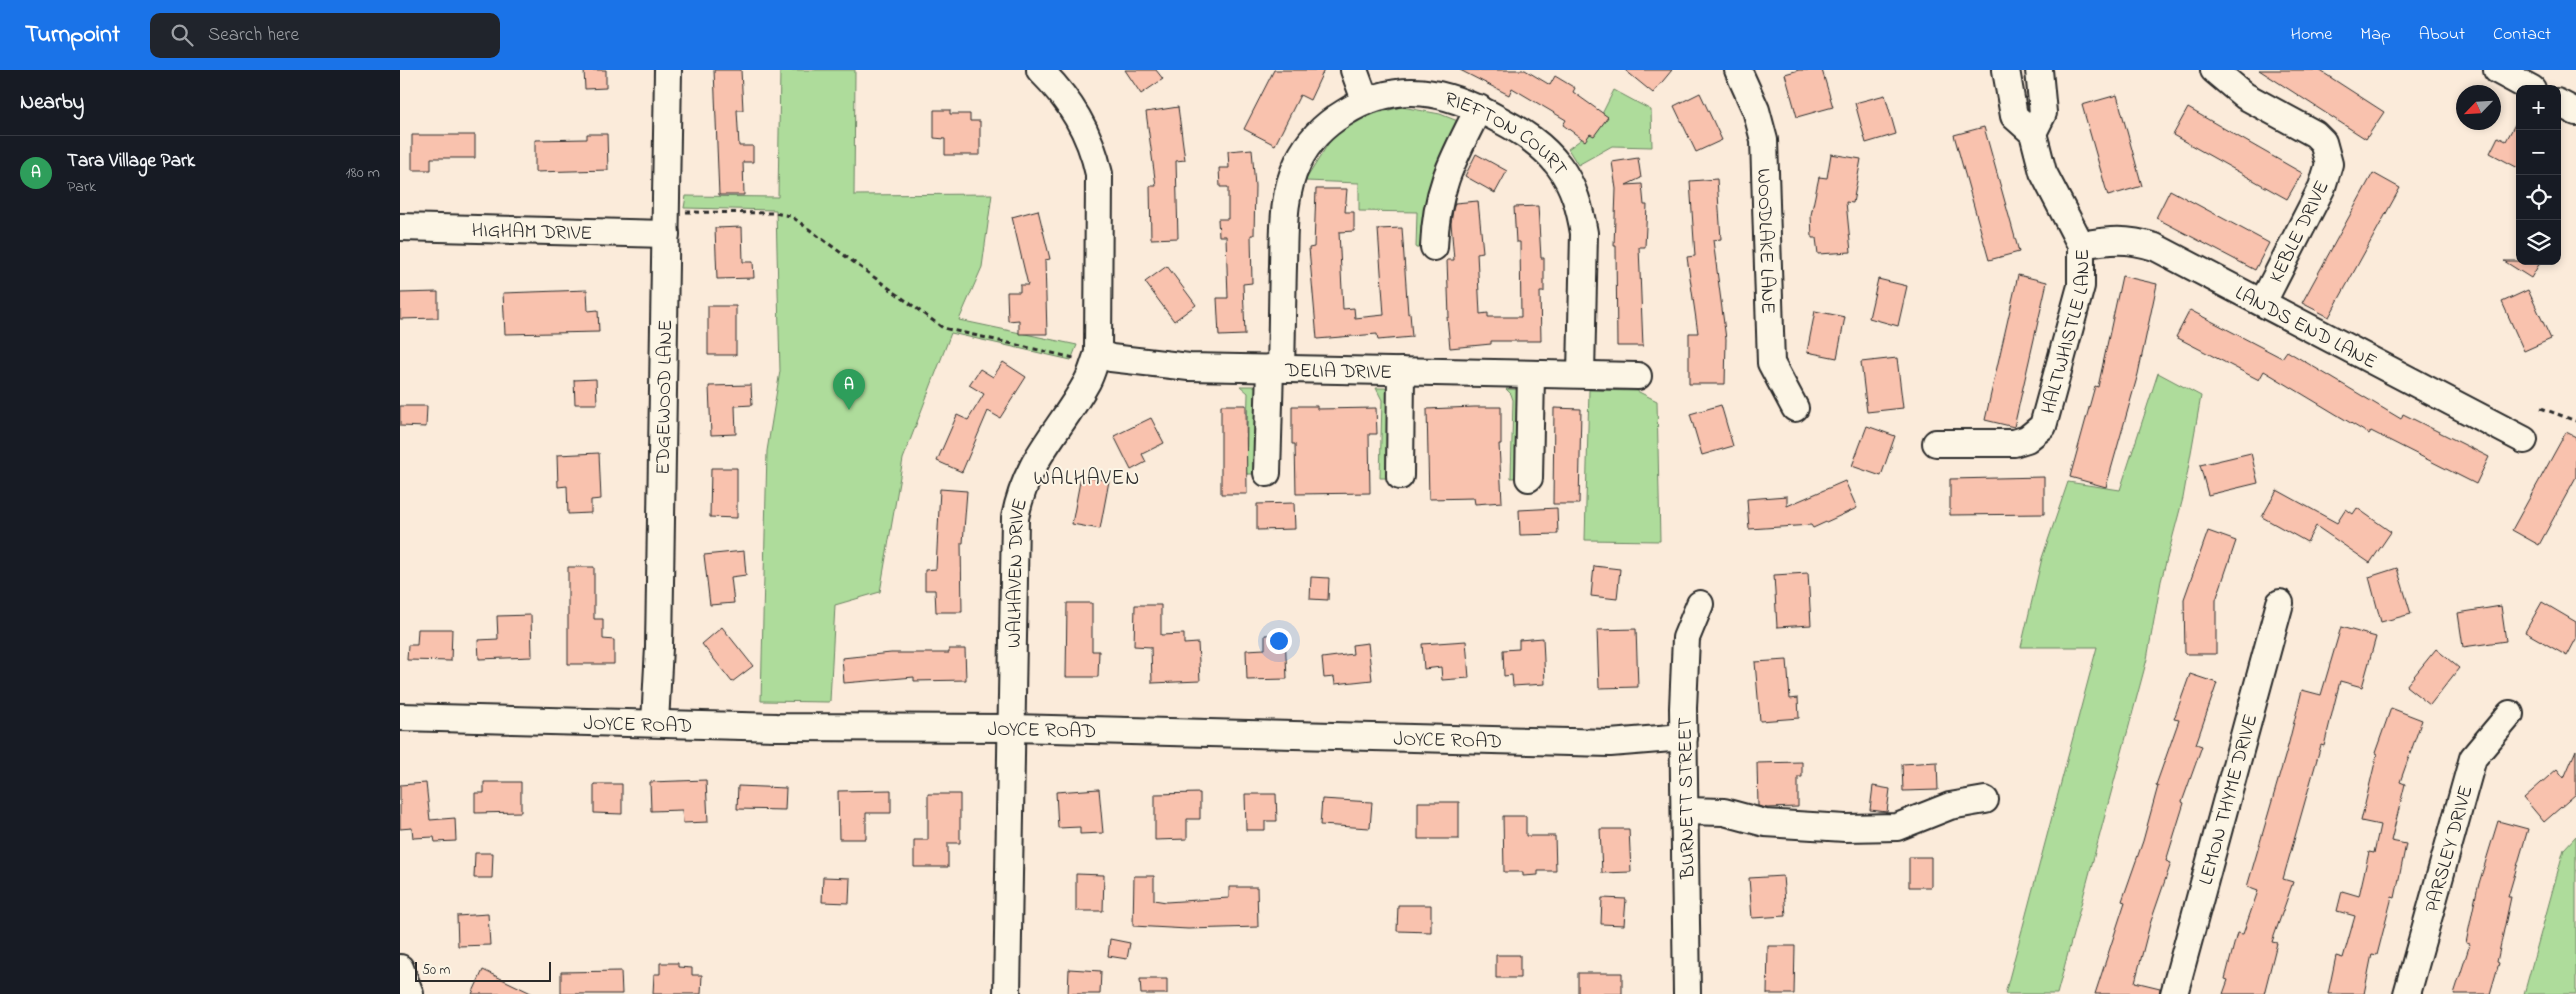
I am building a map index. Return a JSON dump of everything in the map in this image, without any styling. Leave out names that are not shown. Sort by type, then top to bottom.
[{"type":"street","name":"EDGEWOOD LANE","points":[[655,724],[659,647],[668,70]]},
{"type":"street","name":"WALHAVEN DRIVE","points":[[1007,994],[1014,533],[1019,499],[1034,460],[1088,381],[1096,358],[1098,174],[1095,156],[1080,119],[1064,96],[1040,70]]},
{"type":"street","points":[[1354,70],[1365,100]]},
{"type":"street","points":[[2006,70],[2014,116],[2033,133],[2043,112],[2039,70]]},
{"type":"street","name":"KEBLE DRIVE","points":[[2214,70],[2245,96],[2315,134],[2323,142],[2328,153],[2329,164],[2322,187],[2263,302]]},
{"type":"street","points":[[2497,70],[2525,85]]},
{"type":"street","name":"WOODLAKE LANE","points":[[1740,71],[1756,110],[1764,140],[1770,363],[1795,408]]},
{"type":"street","name":"RIEFTON COURT","points":[[1267,473],[1284,208],[1292,176],[1298,161],[1316,135],[1330,122],[1365,100],[1416,91],[1441,94],[1479,108],[1522,132],[1540,145],[1560,167],[1574,193],[1584,233],[1581,374]]},
{"type":"street","points":[[2561,104],[2576,112]]},
{"type":"street","points":[[1434,247],[1435,216],[1442,184],[1479,108]]},
{"type":"street","name":"HALTWHISTLE LANE","points":[[1936,443],[2014,443],[2027,440],[2043,426],[2082,286],[2081,245],[2042,172],[2033,133]]},
{"type":"street","name":"HIGHAM DRIVE","points":[[400,227],[666,224]]},
{"type":"street","name":"LANDS END LANE","points":[[2081,245],[2114,239],[2134,240],[2155,247],[2524,440]]},
{"type":"street","name":"DELIA DRIVE","points":[[1096,358],[1189,366],[1638,376]]},
{"type":"street","points":[[1400,476],[1401,371]]},
{"type":"street","points":[[1529,478],[1531,374]]},
{"type":"street","name":"LEMON THYME DRIVE","points":[[2174,994],[2280,603]]},
{"type":"street","name":"BURNETT STREET","points":[[1687,994],[1684,737],[1686,638],[1700,604]]},
{"type":"street","name":"PARSLEY DRIVE","points":[[2407,994],[2473,758],[2510,714]]},
{"type":"street","name":"JOYCE ROAD","points":[[400,717],[655,724],[1012,728],[1610,743],[1684,737]]},
{"type":"street","points":[[1686,811],[1724,812],[1765,823],[1897,827],[1950,806],[1985,800]]},
{"type":"street","points":[[400,968],[410,994]]},
{"type":"path","points":[[666,224],[774,213],[791,216],[943,328],[1096,358]]},
{"type":"path","points":[[2542,408],[2576,421]]},
{"type":"green space","points":[[780,70],[855,70],[854,195],[992,194],[982,267],[959,320],[1077,345],[1071,360],[951,333],[903,459],[880,592],[835,605],[830,701],[828,702],[761,701],[767,451],[780,371],[776,210],[684,208],[686,196],[778,197]]},
{"type":"green space","points":[[1614,90],[1651,110],[1652,147],[1612,146],[1578,165],[1568,149],[1594,130]]},
{"type":"green space","points":[[1402,107],[1440,114],[1483,131],[1480,131],[1454,170],[1440,249],[1416,248],[1417,212],[1359,211],[1359,183],[1305,181],[1333,136],[1364,116]]},
{"type":"green space","points":[[2158,373],[2201,396],[2183,498],[2161,581],[2147,659],[2057,994],[2005,994],[2097,647],[2021,647],[2042,558],[2068,482],[2120,490]]},
{"type":"green space","points":[[1240,386],[1280,386],[1274,474],[1246,474],[1248,393]]},
{"type":"green space","points":[[1376,388],[1413,388],[1408,478],[1380,478],[1382,400]]},
{"type":"green space","points":[[1506,389],[1545,390],[1542,392],[1537,477],[1511,478],[1513,400],[1511,394]]},
{"type":"green space","points":[[1589,390],[1637,391],[1657,401],[1660,541],[1585,540]]},
{"type":"green space","points":[[2576,836],[2576,994],[2524,994],[2564,849]]},
{"type":"building","points":[[584,70],[606,70],[606,88],[585,89]]},
{"type":"building","points":[[714,70],[741,70],[743,110],[737,110],[739,146],[753,146],[753,162],[743,162],[744,195],[719,195]]},
{"type":"building","points":[[1125,70],[1156,70],[1163,79],[1141,94]]},
{"type":"building","points":[[1274,70],[1324,70],[1310,100],[1300,95],[1275,145],[1244,129]]},
{"type":"building","points":[[1460,70],[1525,70],[1550,85],[1555,76],[1575,88],[1573,92],[1608,117],[1594,136],[1590,134],[1585,141],[1563,125],[1566,120],[1512,88],[1509,95]]},
{"type":"building","points":[[1625,70],[1672,70],[1653,93]]},
{"type":"building","points":[[1799,70],[1822,70],[1833,107],[1797,117],[1785,74]]},
{"type":"building","points":[[2259,70],[2319,70],[2384,112],[2366,139]]},
{"type":"building","points":[[1700,93],[1722,140],[1696,152],[1674,106]]},
{"type":"building","points":[[1885,95],[1896,134],[1866,143],[1855,103]]},
{"type":"building","points":[[2117,95],[2142,186],[2108,196],[2082,105]]},
{"type":"building","points":[[1178,107],[1185,160],[1176,161],[1178,238],[1151,239],[1150,186],[1156,186],[1146,112]]},
{"type":"building","points":[[2188,108],[2302,173],[2287,199],[2173,135]]},
{"type":"building","points":[[934,110],[950,110],[950,114],[970,114],[970,121],[980,121],[980,155],[945,155],[945,139],[934,138]]},
{"type":"building","points":[[2516,122],[2516,167],[2490,153],[2498,137],[2506,141]]},
{"type":"building","points":[[1984,127],[2019,252],[1989,260],[1954,135]]},
{"type":"building","points":[[587,134],[607,134],[608,170],[535,172],[535,140],[587,139]]},
{"type":"building","points":[[412,135],[475,135],[475,158],[431,158],[431,170],[412,170]]},
{"type":"building","points":[[1252,149],[1255,186],[1254,235],[1251,235],[1252,283],[1243,284],[1245,335],[1219,336],[1217,298],[1228,298],[1226,236],[1219,236],[1218,219],[1228,219],[1228,187],[1220,187],[1219,168],[1229,168],[1228,151]]},
{"type":"building","points":[[1476,154],[1507,171],[1495,193],[1465,176]]},
{"type":"building","points":[[1831,154],[1861,159],[1853,203],[1846,202],[1851,252],[1818,254],[1816,238],[1812,238],[1811,215],[1819,177],[1827,178]]},
{"type":"building","points":[[1638,158],[1641,178],[1626,185],[1642,184],[1644,205],[1647,205],[1645,247],[1639,247],[1643,346],[1617,346],[1616,246],[1614,246],[1616,189],[1612,162]]},
{"type":"building","points":[[2373,173],[2400,188],[2329,317],[2302,303]]},
{"type":"building","points":[[1717,179],[1721,239],[1713,240],[1726,339],[1725,384],[1689,384],[1689,333],[1698,333],[1687,257],[1695,256],[1690,181]]},
{"type":"building","points":[[1316,189],[1347,189],[1345,212],[1354,212],[1354,231],[1339,232],[1343,309],[1354,308],[1355,318],[1384,315],[1378,229],[1402,228],[1408,314],[1410,313],[1412,337],[1378,340],[1377,334],[1317,339],[1309,248],[1314,247]]},
{"type":"building","points":[[2170,190],[2269,243],[2255,270],[2156,218]]},
{"type":"building","points":[[1478,201],[1483,252],[1477,253],[1480,314],[1488,313],[1488,317],[1521,317],[1520,242],[1516,242],[1514,207],[1538,206],[1541,258],[1544,258],[1544,292],[1540,292],[1541,341],[1491,341],[1491,344],[1450,348],[1447,317],[1449,317],[1447,260],[1454,260],[1451,223],[1453,210],[1455,203]]},
{"type":"building","points":[[1038,210],[1050,259],[1045,260],[1047,334],[1019,334],[1019,320],[1008,321],[1007,292],[1020,292],[1020,285],[1028,285],[1012,217]]},
{"type":"building","points":[[742,227],[743,262],[753,262],[754,278],[717,279],[715,228]]},
{"type":"building","points":[[2504,261],[2516,261],[2516,265],[2539,265],[2531,278]]},
{"type":"building","points":[[1167,266],[1196,305],[1174,321],[1145,282]]},
{"type":"building","points":[[2018,275],[2047,282],[2014,427],[1985,420]]},
{"type":"building","points":[[2122,276],[2157,284],[2138,374],[2106,487],[2070,477],[2095,386],[2098,387]]},
{"type":"building","points":[[1878,279],[1907,286],[1898,326],[1869,318]]},
{"type":"building","points":[[587,290],[588,311],[598,310],[599,332],[505,334],[503,293]]},
{"type":"building","points":[[2528,290],[2551,339],[2524,351],[2502,302]]},
{"type":"building","points":[[438,292],[438,318],[400,319],[400,293]]},
{"type":"building","points":[[708,306],[736,306],[736,355],[708,355]]},
{"type":"building","points":[[2190,310],[2282,358],[2287,351],[2401,419],[2403,414],[2489,457],[2476,484],[2371,431],[2369,434],[2264,371],[2259,380],[2176,337]]},
{"type":"building","points":[[1815,311],[1845,317],[1837,358],[1807,352]]},
{"type":"building","points":[[1897,358],[1903,408],[1867,412],[1861,362]]},
{"type":"building","points":[[1003,362],[1026,377],[1000,418],[988,411],[962,472],[937,461],[957,415],[968,420],[984,394],[969,385],[980,369],[993,377]]},
{"type":"building","points":[[596,379],[597,404],[575,404],[574,380]]},
{"type":"building","points":[[751,385],[752,405],[735,406],[736,434],[711,435],[709,386]]},
{"type":"building","points":[[1221,405],[1246,405],[1247,494],[1221,494]]},
{"type":"building","points":[[1721,405],[1733,446],[1702,455],[1690,414]]},
{"type":"building","points":[[400,406],[427,406],[426,427],[400,426]]},
{"type":"building","points":[[1292,406],[1317,406],[1317,409],[1376,408],[1377,434],[1369,434],[1370,493],[1296,494],[1295,444],[1292,444]]},
{"type":"building","points":[[1501,407],[1501,444],[1499,444],[1502,502],[1475,504],[1474,498],[1429,499],[1427,409]]},
{"type":"building","points":[[1554,408],[1581,409],[1579,504],[1553,504]]},
{"type":"building","points":[[1151,418],[1164,443],[1142,454],[1146,462],[1131,470],[1114,436]]},
{"type":"building","points":[[1867,426],[1895,436],[1881,476],[1852,466]]},
{"type":"building","points":[[2566,432],[2576,437],[2576,477],[2539,545],[2512,530]]},
{"type":"building","points":[[599,453],[601,499],[591,500],[591,513],[568,514],[567,486],[558,487],[557,455]]},
{"type":"building","points":[[2251,453],[2258,483],[2208,495],[2200,465]]},
{"type":"building","points":[[711,468],[737,468],[737,518],[710,517]]},
{"type":"building","points":[[1081,476],[1109,481],[1100,529],[1072,524]]},
{"type":"building","points":[[2044,477],[2044,514],[1950,515],[1950,479]]},
{"type":"building","points":[[1845,481],[1857,508],[1813,528],[1811,525],[1749,529],[1747,499],[1787,496],[1787,506]]},
{"type":"building","points":[[940,489],[967,491],[963,543],[961,543],[962,612],[936,612],[935,590],[925,590],[925,570],[936,569]]},
{"type":"building","points":[[2277,490],[2337,523],[2346,509],[2353,514],[2357,508],[2391,532],[2370,563],[2316,526],[2307,542],[2262,517]]},
{"type":"building","points":[[1294,503],[1295,529],[1257,530],[1257,504]]},
{"type":"building","points":[[1557,508],[1558,534],[1520,535],[1519,510]]},
{"type":"building","points":[[2208,531],[2236,541],[2216,600],[2216,654],[2185,654],[2184,599]]},
{"type":"building","points":[[744,551],[746,575],[731,577],[734,603],[710,605],[704,555]]},
{"type":"building","points":[[1594,566],[1620,569],[1617,599],[1591,596]]},
{"type":"building","points":[[568,567],[594,567],[594,619],[603,619],[603,639],[614,640],[614,664],[568,664]]},
{"type":"building","points":[[2397,568],[2411,614],[2381,622],[2369,577]]},
{"type":"building","points":[[1808,573],[1811,625],[1777,627],[1774,575]]},
{"type":"building","points":[[1311,577],[1329,578],[1328,600],[1310,599]]},
{"type":"building","points":[[2542,602],[2576,622],[2576,639],[2567,656],[2525,632]]},
{"type":"building","points":[[1067,603],[1092,603],[1092,651],[1099,651],[1098,677],[1066,677]]},
{"type":"building","points":[[1135,605],[1161,605],[1161,635],[1184,634],[1184,644],[1198,643],[1200,681],[1152,683],[1151,647],[1134,646]]},
{"type":"building","points":[[2501,606],[2506,641],[2463,647],[2458,613]]},
{"type":"building","points":[[531,615],[532,657],[479,659],[478,640],[498,639],[497,616]]},
{"type":"building","points":[[722,627],[753,666],[732,682],[702,644]]},
{"type":"building","points":[[2341,627],[2376,637],[2362,687],[2340,681],[2324,746],[2321,745],[2283,879],[2293,882],[2272,942],[2277,943],[2264,994],[2223,994],[2228,980],[2225,979],[2237,933],[2243,934],[2258,891],[2247,887],[2288,746],[2302,690],[2321,695]]},
{"type":"building","points":[[418,629],[452,629],[451,661],[407,660],[408,645],[417,645]]},
{"type":"building","points":[[1636,629],[1638,687],[1599,688],[1597,630]]},
{"type":"building","points":[[1285,634],[1287,679],[1247,680],[1246,650],[1265,649],[1265,635]]},
{"type":"building","points":[[1543,638],[1545,684],[1513,686],[1512,675],[1504,676],[1503,650],[1519,649],[1519,640]]},
{"type":"building","points":[[1466,641],[1469,678],[1442,680],[1441,667],[1424,669],[1422,644]]},
{"type":"building","points":[[1368,643],[1372,680],[1335,684],[1334,677],[1324,678],[1322,658],[1353,654],[1352,645]]},
{"type":"building","points":[[949,649],[965,649],[966,680],[914,681],[914,677],[844,683],[842,658],[891,653],[949,653]]},
{"type":"building","points":[[2436,649],[2459,668],[2430,705],[2406,686]]},
{"type":"building","points":[[1787,660],[1790,699],[1798,698],[1799,718],[1760,721],[1755,662]]},
{"type":"building","points":[[2190,674],[2217,683],[2196,744],[2202,746],[2182,802],[2184,803],[2166,861],[2171,863],[2150,924],[2135,982],[2160,988],[2159,994],[2095,994],[2125,902],[2122,901],[2143,841],[2158,786],[2156,785],[2179,720],[2174,719]]},
{"type":"building","points":[[2391,708],[2422,720],[2400,782],[2405,784],[2391,841],[2406,844],[2395,898],[2392,897],[2377,955],[2372,954],[2364,994],[2328,994],[2336,956],[2343,958],[2355,916],[2337,911],[2342,891],[2359,896],[2369,852],[2374,853],[2380,825],[2361,821],[2377,754],[2375,753]]},
{"type":"building","points":[[2576,750],[2576,794],[2544,822],[2524,798],[2557,769],[2564,778]]},
{"type":"building","points":[[1802,762],[1802,777],[1798,777],[1798,807],[1767,808],[1758,806],[1757,763]]},
{"type":"building","points":[[1937,762],[1938,790],[1903,791],[1902,764]]},
{"type":"building","points":[[706,780],[708,822],[683,823],[682,810],[651,811],[650,782]]},
{"type":"building","points":[[484,782],[521,782],[521,812],[475,813],[475,793],[484,793]]},
{"type":"building","points":[[426,783],[430,820],[455,818],[456,841],[435,842],[434,837],[413,838],[412,828],[400,829],[400,785]]},
{"type":"building","points":[[594,784],[622,784],[622,814],[594,813]]},
{"type":"building","points":[[738,786],[786,788],[785,810],[737,809]]},
{"type":"building","points":[[1873,786],[1890,789],[1887,812],[1870,810]]},
{"type":"building","points":[[1099,789],[1103,833],[1080,834],[1080,827],[1058,828],[1056,792]]},
{"type":"building","points":[[891,790],[891,813],[866,813],[866,839],[839,839],[838,791]]},
{"type":"building","points":[[1200,793],[1200,819],[1187,819],[1187,839],[1155,840],[1155,794]]},
{"type":"building","points":[[928,794],[960,794],[960,843],[948,843],[948,867],[914,867],[914,840],[928,840]]},
{"type":"building","points":[[1245,794],[1276,794],[1277,821],[1265,821],[1265,830],[1246,830]]},
{"type":"building","points":[[1322,799],[1372,802],[1370,828],[1320,825]]},
{"type":"building","points":[[1418,802],[1459,802],[1459,839],[1418,839]]},
{"type":"building","points":[[1503,816],[1526,816],[1526,836],[1555,836],[1556,871],[1538,871],[1538,875],[1523,876],[1523,872],[1504,872]]},
{"type":"building","points":[[2498,821],[2528,829],[2508,897],[2511,897],[2497,962],[2499,963],[2490,994],[2454,994],[2470,944],[2466,943],[2477,890]]},
{"type":"building","points":[[1600,829],[1629,829],[1631,872],[1602,873]]},
{"type":"building","points":[[475,853],[493,853],[492,878],[474,878]]},
{"type":"building","points":[[1909,857],[1931,857],[1931,887],[1909,887]]},
{"type":"building","points":[[1076,874],[1104,875],[1103,911],[1076,911]]},
{"type":"building","points":[[1134,876],[1154,876],[1154,900],[1166,902],[1229,898],[1229,887],[1257,887],[1258,927],[1188,929],[1133,926]]},
{"type":"building","points":[[1783,876],[1786,916],[1752,918],[1749,878]]},
{"type":"building","points":[[823,877],[850,878],[849,903],[822,902]]},
{"type":"building","points":[[1602,898],[1626,899],[1624,925],[1601,924]]},
{"type":"building","points":[[1398,905],[1431,905],[1431,932],[1397,931]]},
{"type":"building","points":[[488,914],[490,945],[458,946],[457,916]]},
{"type":"building","points":[[1110,939],[1130,943],[1127,959],[1108,956]]},
{"type":"building","points":[[1768,946],[1795,946],[1794,994],[1767,994]]},
{"type":"building","points":[[1496,955],[1520,955],[1520,978],[1496,978]]},
{"type":"building","points":[[660,963],[678,963],[678,967],[692,968],[692,975],[702,975],[701,994],[653,994],[654,974],[660,974]]},
{"type":"building","points":[[1069,969],[1101,971],[1100,994],[1068,994]]},
{"type":"building","points":[[483,970],[533,994],[472,994]]},
{"type":"building","points":[[621,971],[622,994],[561,994],[561,972]]},
{"type":"building","points":[[1578,973],[1622,973],[1622,994],[1578,994]]},
{"type":"building","points":[[1140,979],[1167,979],[1167,994],[1141,994]]},
{"type":"place","name":"Tara Village Park","points":[[849,410]]},
{"type":"district","name":"WALHAVEN","points":[[1087,477]]}]
